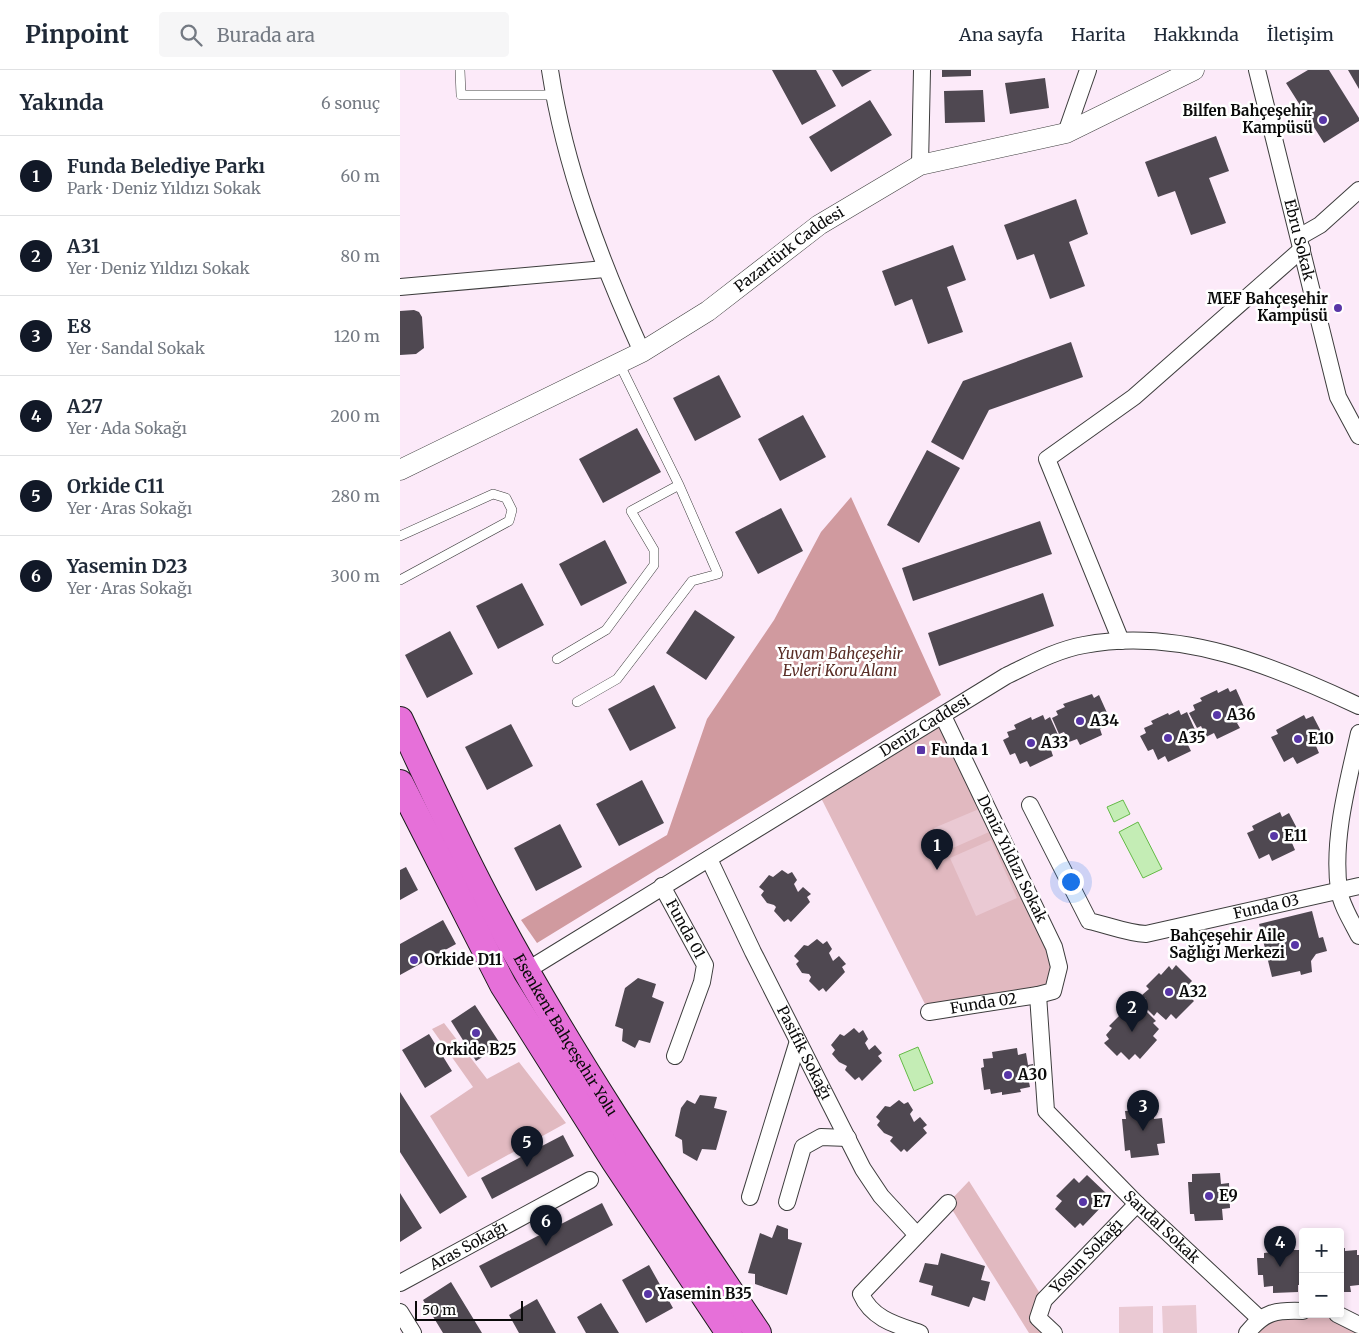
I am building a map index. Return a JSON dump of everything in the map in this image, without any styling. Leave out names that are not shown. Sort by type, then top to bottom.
[{"type":"main road","name":"Esenkent Bahçeşehir Yolu","points":[[400,720],[459,846],[526,971],[619,1122],[758,1333]]},
{"type":"main road","name":"Esenkent Bahçeşehir Yolu","points":[[400,784],[504,985],[615,1162],[729,1333]]},
{"type":"main road","points":[[504,985],[526,971]]},
{"type":"street","points":[[550,70],[564,140],[605,269],[642,352]]},
{"type":"street","points":[[920,165],[922,70]]},
{"type":"street","points":[[1066,133],[1088,70]]},
{"type":"street","name":"Pazartürk Caddesi","points":[[400,470],[642,352],[708,311],[819,226],[920,165],[1066,133],[1194,70]]},
{"type":"street","name":"Ebru Sokak","points":[[1257,70],[1338,397],[1359,436]]},
{"type":"street","points":[[1120,641],[1046,459],[1134,398],[1359,190]]},
{"type":"street","points":[[400,287],[605,269]]},
{"type":"street","name":"Deniz Caddesi","points":[[526,971],[1006,676],[1049,656],[1083,645],[1120,641],[1182,644],[1240,656],[1296,676],[1359,706]]},
{"type":"street","name":"Deniz Yıldızı Sokak","points":[[943,716],[1054,947],[1059,967],[1053,991],[1038,995]]},
{"type":"street","points":[[1359,733],[1341,819],[1339,891],[1359,936]]},
{"type":"street","name":"Funda 03","points":[[1030,805],[1089,921],[1131,933],[1146,934],[1359,886]]},
{"type":"street","name":"Pasifik Sokağı","points":[[709,859],[848,1138],[881,1196],[918,1235]]},
{"type":"street","name":"Funda 01","points":[[662,886],[705,965],[702,982],[675,1056]]},
{"type":"street","name":"Funda 02","points":[[929,1012],[1038,995]]},
{"type":"street","name":"Sandal Sokak","points":[[1038,995],[1046,1111],[1137,1204],[1259,1318]]},
{"type":"street","points":[[750,1197],[798,1041]]},
{"type":"street","points":[[788,1202],[803,1147],[821,1137],[848,1138]]},
{"type":"street","name":"Aras Sokağı","points":[[400,1284],[590,1180]]},
{"type":"street","points":[[920,1333],[884,1321],[865,1303],[861,1294],[948,1203]]},
{"type":"street","name":"Yosun Sokağı","points":[[1054,1333],[1038,1318],[1044,1300],[1137,1204]]},
{"type":"street","points":[[1247,1333],[1259,1318],[1279,1310],[1299,1311]]},
{"type":"street","points":[[400,1312],[413,1333]]},
{"type":"street","points":[[1344,1318],[1359,1325]]},
{"type":"lane","points":[[460,70],[461,95],[554,96]]},
{"type":"lane","points":[[577,702],[617,679],[692,581],[718,574],[679,485],[619,363]]},
{"type":"lane","points":[[557,659],[606,630],[654,565],[655,554],[632,511],[679,485]]},
{"type":"lane","points":[[400,536],[493,494],[506,498],[512,510],[509,521],[400,580]]},
{"type":"shaded area","points":[[943,716],[1054,947],[1053,991],[929,1012],[818,792]]},
{"type":"shaded area","points":[[1123,800],[1130,814],[1114,822],[1107,807]]},
{"type":"shaded area","points":[[979,809],[989,832],[944,852],[934,828]]},
{"type":"shaded area","points":[[1138,822],[1162,869],[1143,878],[1119,832]]},
{"type":"shaded area","points":[[991,840],[1017,898],[976,916],[950,858]]},
{"type":"shaded area","points":[[444,1023],[487,1079],[519,1062],[566,1123],[468,1177],[430,1116],[473,1087],[432,1029]]},
{"type":"shaded area","points":[[918,1047],[933,1083],[914,1091],[899,1055]]},
{"type":"shaded area","points":[[969,1181],[1044,1300],[1038,1318],[1054,1333],[1029,1333],[948,1203]]},
{"type":"shaded area","points":[[1196,1305],[1197,1333],[1163,1333],[1162,1306]]},
{"type":"shaded area","points":[[1153,1306],[1153,1333],[1119,1333],[1119,1307]]},
{"type":"shaded area","points":[[1299,1314],[1299,1318],[1342,1318],[1359,1333],[1247,1333],[1259,1318]]},
{"type":"green space","name":"Yuvam Bahçeşehir Evleri Koru Alanı","points":[[851,497],[941,695],[537,943],[521,920],[667,835],[707,719],[774,620],[821,532]]},
{"type":"building","points":[[772,70],[816,70],[836,106],[802,125]]},
{"type":"building","points":[[832,70],[872,70],[842,87]]},
{"type":"building","points":[[942,70],[971,70],[971,76],[942,77]]},
{"type":"building","points":[[1308,70],[1329,70],[1359,118],[1359,121],[1324,143],[1286,83]]},
{"type":"building","points":[[1348,70],[1359,70],[1359,89]]},
{"type":"building","points":[[1045,78],[1049,108],[1010,114],[1005,83]]},
{"type":"building","points":[[983,90],[985,122],[945,123],[944,91]]},
{"type":"building","points":[[870,100],[892,135],[831,172],[809,137]]},
{"type":"building","points":[[1216,136],[1229,171],[1209,178],[1226,223],[1191,235],[1175,191],[1158,197],[1145,162]]},
{"type":"building","points":[[1076,199],[1088,234],[1069,242],[1085,286],[1050,299],[1034,254],[1017,260],[1004,225]]},
{"type":"building","points":[[953,245],[966,280],[947,287],[963,332],[928,344],[912,299],[895,306],[882,271]]},
{"type":"building","points":[[414,310],[419,312],[422,317],[424,348],[416,354],[400,355],[400,311]]},
{"type":"building","points":[[1071,342],[1083,377],[989,410],[963,460],[931,442],[963,381]]},
{"type":"building","points":[[719,375],[741,417],[695,441],[673,398]]},
{"type":"building","points":[[803,415],[826,457],[780,481],[758,439]]},
{"type":"building","points":[[637,428],[661,472],[603,503],[579,459]]},
{"type":"building","points":[[927,450],[960,468],[919,543],[887,525]]},
{"type":"building","points":[[781,508],[803,551],[758,574],[735,532]]},
{"type":"building","points":[[1040,521],[1052,554],[913,601],[902,568]]},
{"type":"building","points":[[605,540],[627,583],[581,606],[559,564]]},
{"type":"building","points":[[522,583],[544,625],[498,649],[476,606]]},
{"type":"building","points":[[1043,593],[1054,626],[939,666],[928,633]]},
{"type":"building","points":[[695,610],[735,637],[706,680],[666,653]]},
{"type":"building","points":[[450,631],[473,674],[427,698],[405,655]]},
{"type":"building","points":[[654,685],[676,728],[630,751],[608,709]]},
{"type":"building","name":"A36","points":[[1228,688],[1230,692],[1236,689],[1245,709],[1242,711],[1246,718],[1237,723],[1240,728],[1217,739],[1214,733],[1206,737],[1201,726],[1197,728],[1189,713],[1195,710],[1193,705],[1202,701],[1200,698],[1217,690],[1218,693]]},
{"type":"building","name":"A34","points":[[1092,694],[1094,698],[1099,695],[1108,715],[1105,717],[1108,725],[1100,729],[1102,735],[1080,745],[1077,739],[1069,742],[1064,732],[1059,734],[1052,718],[1058,715],[1056,711],[1065,707],[1063,704]]},
{"type":"building","name":"A35","points":[[1179,710],[1181,715],[1187,712],[1196,732],[1193,733],[1197,741],[1188,745],[1191,751],[1168,762],[1165,756],[1158,760],[1153,749],[1148,751],[1140,736],[1146,733],[1144,728],[1153,724],[1151,721]]},
{"type":"building","name":"A33","points":[[1043,715],[1045,720],[1050,717],[1059,737],[1056,739],[1059,746],[1051,750],[1053,756],[1030,767],[1027,761],[1020,764],[1015,753],[1010,755],[1003,740],[1009,737],[1007,732],[1016,729],[1014,725],[1031,717],[1032,720]]},
{"type":"building","name":"E10","points":[[1304,715],[1306,719],[1313,716],[1326,741],[1316,746],[1319,753],[1297,764],[1293,757],[1284,762],[1271,737],[1278,734],[1276,730]]},
{"type":"building","points":[[511,724],[533,766],[487,790],[465,747]]},
{"type":"building","points":[[642,780],[664,823],[619,846],[596,804]]},
{"type":"building","name":"E11","points":[[1280,812],[1282,817],[1289,813],[1302,838],[1292,843],[1295,850],[1272,861],[1269,854],[1259,859],[1247,833],[1254,830],[1252,826]]},
{"type":"building","points":[[560,824],[582,867],[536,891],[514,848]]},
{"type":"building","points":[[406,867],[418,890],[400,900],[400,870]]},
{"type":"building","points":[[782,870],[788,874],[792,872],[797,880],[794,884],[798,892],[803,887],[811,894],[807,897],[810,902],[791,922],[788,919],[784,922],[774,911],[776,907],[767,903],[761,895],[764,891],[759,887],[769,875],[773,877]]},
{"type":"building","name":"Bahçeşehir Aile Sağlığı Merkezi","points":[[1312,911],[1319,938],[1323,937],[1327,951],[1316,954],[1311,961],[1312,972],[1301,975],[1300,971],[1272,977],[1259,924]]},
{"type":"building","name":"Orkide D11","points":[[443,920],[456,944],[400,975],[400,944]]},
{"type":"building","points":[[817,939],[823,944],[827,941],[832,949],[829,953],[833,961],[839,956],[846,964],[842,967],[845,972],[826,992],[823,988],[819,991],[809,981],[811,977],[809,974],[802,973],[796,964],[799,961],[794,956],[804,945],[808,946]]},
{"type":"building","name":"A32","points":[[1176,965],[1192,981],[1190,983],[1196,989],[1189,996],[1194,1001],[1176,1019],[1171,1014],[1166,1020],[1157,1012],[1154,1016],[1141,1003],[1146,999],[1142,995],[1149,989],[1146,986],[1159,973],[1161,975],[1169,966],[1172,970]]},
{"type":"building","points":[[638,978],[656,984],[652,997],[664,1002],[650,1043],[639,1040],[635,1048],[622,1041],[623,1029],[615,1026],[625,988]]},
{"type":"building","name":"Orkide B25","points":[[475,1005],[501,1045],[476,1061],[451,1021]]},
{"type":"building","points":[[1140,1005],[1156,1021],[1153,1023],[1159,1029],[1153,1036],[1157,1040],[1140,1059],[1135,1054],[1129,1060],[1121,1052],[1117,1056],[1104,1043],[1109,1039],[1106,1035],[1112,1028],[1109,1026],[1132,1006],[1136,1009]]},
{"type":"building","points":[[854,1028],[859,1033],[863,1030],[868,1039],[865,1043],[869,1050],[875,1045],[882,1053],[878,1056],[882,1061],[862,1081],[859,1077],[855,1080],[845,1070],[847,1066],[839,1062],[832,1054],[835,1050],[831,1045],[840,1034],[844,1036]]},
{"type":"building","points":[[429,1034],[452,1071],[425,1088],[402,1050]]},
{"type":"building","name":"A30","points":[[1017,1048],[1018,1055],[1026,1053],[1028,1065],[1033,1064],[1036,1081],[1029,1082],[1030,1087],[1020,1089],[1021,1092],[1002,1095],[1002,1092],[991,1094],[990,1089],[984,1090],[981,1068],[984,1067],[983,1059],[993,1058],[992,1052]]},
{"type":"building","points":[[400,1092],[467,1197],[440,1214],[400,1152]]},
{"type":"building","points":[[700,1095],[717,1097],[714,1108],[727,1111],[716,1150],[702,1149],[697,1161],[683,1153],[682,1140],[675,1136],[681,1108],[687,1100],[695,1104]]},
{"type":"building","points":[[899,1100],[904,1104],[908,1102],[913,1110],[910,1114],[914,1122],[920,1117],[927,1125],[923,1128],[927,1133],[907,1152],[904,1149],[901,1152],[890,1141],[893,1137],[884,1133],[877,1125],[880,1121],[876,1117],[885,1106],[890,1107]]},
{"type":"building","points":[[1153,1109],[1154,1119],[1162,1118],[1165,1143],[1157,1144],[1159,1155],[1131,1158],[1130,1150],[1125,1151],[1122,1119],[1126,1119],[1125,1111]]},
{"type":"building","points":[[563,1135],[574,1156],[492,1199],[481,1178]]},
{"type":"building","name":"E9","points":[[1220,1173],[1221,1184],[1229,1183],[1230,1208],[1222,1209],[1223,1220],[1195,1221],[1194,1214],[1190,1214],[1188,1182],[1192,1182],[1192,1174]]},
{"type":"building","name":"E7","points":[[1087,1175],[1107,1194],[1102,1200],[1105,1203],[1083,1226],[1080,1223],[1075,1228],[1055,1209],[1062,1201],[1056,1196],[1074,1178],[1079,1183]]},
{"type":"building","points":[[400,1193],[422,1228],[400,1242]]},
{"type":"building","points":[[602,1203],[613,1225],[491,1288],[479,1266]]},
{"type":"building","points":[[777,1225],[788,1229],[788,1239],[802,1243],[787,1295],[755,1284],[755,1274],[748,1273],[760,1233],[772,1238]]},
{"type":"building","points":[[1291,1248],[1292,1250],[1299,1250],[1298,1292],[1273,1293],[1273,1286],[1264,1287],[1263,1275],[1258,1275],[1257,1258],[1264,1258],[1264,1253],[1273,1252],[1273,1249]]},
{"type":"building","points":[[1344,1248],[1345,1251],[1357,1250],[1357,1255],[1359,1255],[1359,1285],[1350,1286],[1351,1292],[1344,1292]]},
{"type":"building","points":[[941,1253],[985,1266],[981,1280],[990,1282],[985,1301],[973,1297],[969,1307],[931,1295],[933,1286],[919,1282],[925,1263],[938,1265]]},
{"type":"building","name":"Yasemin B35","points":[[649,1265],[673,1308],[646,1323],[622,1280]]},
{"type":"building","points":[[451,1282],[482,1333],[443,1333],[423,1300]]},
{"type":"building","points":[[537,1299],[556,1333],[519,1333],[509,1315]]},
{"type":"building","points":[[601,1303],[619,1333],[586,1333],[577,1317]]},
{"type":"place","name":"Bilfen Bahçeşehir Kampüsü","points":[[1323,120]]},
{"type":"place","name":"MEF Bahçeşehir Kampüsü","points":[[1338,308]]},
{"type":"place","name":"A36","points":[[1217,715]]},
{"type":"place","name":"A34","points":[[1080,721]]},
{"type":"place","name":"A35","points":[[1168,738]]},
{"type":"place","name":"E10","points":[[1298,739]]},
{"type":"place","name":"A33","points":[[1031,743]]},
{"type":"place","name":"Funda 1","points":[[921,750]]},
{"type":"place","name":"E11","points":[[1274,836]]},
{"type":"place","name":"Funda Belediye Parkı","points":[[937,870]]},
{"type":"place","name":"Bahçeşehir Aile Sağlığı Merkezi","points":[[1295,945]]},
{"type":"place","name":"Orkide D11","points":[[414,960]]},
{"type":"place","name":"A32","points":[[1169,992]]},
{"type":"place","name":"A31","points":[[1132,1032]]},
{"type":"place","name":"Orkide B25","points":[[476,1033]]},
{"type":"place","name":"A30","points":[[1008,1075]]},
{"type":"place","name":"E8","points":[[1143,1131]]},
{"type":"place","name":"Orkide C11","points":[[527,1167]]},
{"type":"place","name":"E9","points":[[1209,1196]]},
{"type":"place","name":"E7","points":[[1083,1202]]},
{"type":"place","name":"Yasemin D23","points":[[546,1246]]},
{"type":"place","name":"A27","points":[[1280,1267]]},
{"type":"place","name":"Yasemin B35","points":[[648,1294]]}]
